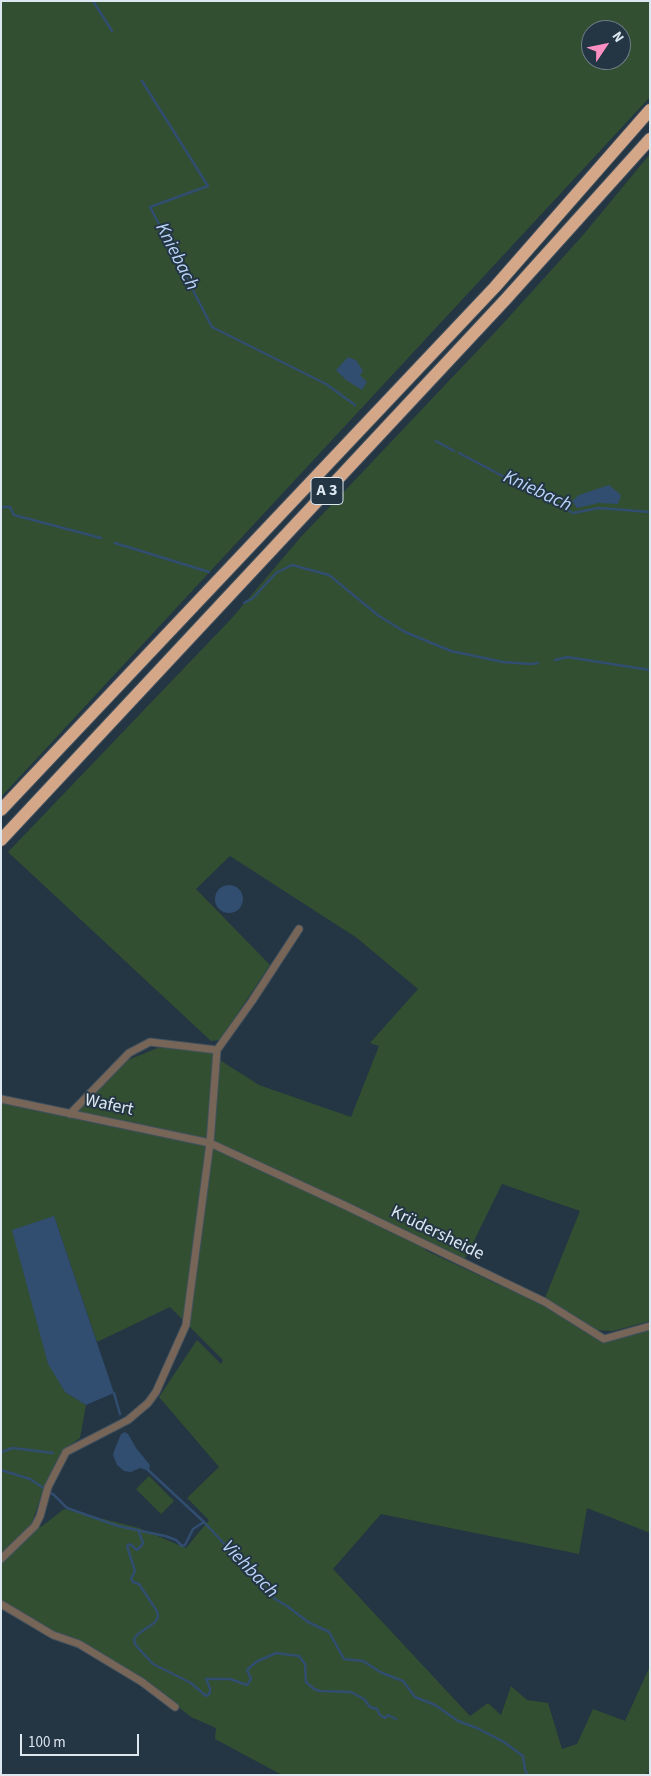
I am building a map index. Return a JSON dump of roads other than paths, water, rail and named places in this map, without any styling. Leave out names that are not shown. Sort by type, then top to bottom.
[{"type":"highway","name":"A 3","points":[[1,810],[495,287],[650,110]]},
{"type":"highway","name":"A 3","points":[[1,840],[506,299],[650,139]]},
{"type":"street","points":[[1,1559],[35,1526],[40,1516],[48,1487],[66,1452],[128,1420],[148,1403],[156,1392],[186,1325],[210,1143],[217,1050],[299,929]]},
{"type":"street","points":[[70,1114],[130,1053],[150,1042],[217,1050]]},
{"type":"street","name":"Wafert","points":[[1,1099],[210,1143]]},
{"type":"street","name":"Krüdersheide","points":[[210,1143],[545,1302],[604,1339],[650,1326]]},
{"type":"street","points":[[1,1604],[54,1635],[78,1644],[142,1682],[175,1707]]},
{"type":"water","points":[[348,357],[356,360],[363,371],[360,375],[367,382],[362,390],[346,380],[336,370]]},
{"type":"water","points":[[609,485],[621,495],[618,504],[599,503],[577,508],[572,501],[579,495]]},
{"type":"water","points":[[229,885],[239,889],[243,899],[239,909],[229,913],[219,909],[215,899],[219,889]]},
{"type":"water","points":[[54,1216],[114,1393],[86,1405],[65,1392],[48,1364],[12,1230]]},
{"type":"water","points":[[125,1432],[150,1465],[149,1471],[140,1468],[131,1472],[124,1471],[117,1465],[113,1455],[121,1434]]},
{"type":"waterway","name":"Kniebach","points":[[93,1],[112,31]]},
{"type":"waterway","name":"Kniebach","points":[[142,81],[208,186],[150,207],[212,327],[326,384],[355,405]]},
{"type":"waterway","name":"Kniebach","points":[[436,441],[454,451]]},
{"type":"waterway","name":"Kniebach","points":[[459,453],[573,513],[599,508],[650,512]]},
{"type":"waterway","points":[[1,507],[10,507],[14,515],[101,538]]},
{"type":"waterway","points":[[115,543],[209,572]]},
{"type":"waterway","points":[[244,603],[253,598],[276,573],[292,565],[329,575],[379,616],[405,632],[451,651],[503,662],[538,663]]},
{"type":"waterway","points":[[555,660],[567,657],[650,670]]},
{"type":"waterway","points":[[114,1393],[120,1414]]},
{"type":"waterway","points":[[1,1452],[13,1448],[53,1453]]},
{"type":"waterway","name":"Viehbach","points":[[1,1470],[30,1479],[54,1495],[67,1508],[118,1526],[165,1536],[176,1540],[182,1546],[185,1545],[193,1529],[204,1522],[275,1599],[308,1622],[329,1632],[344,1659],[363,1661],[382,1673],[403,1681],[415,1697],[435,1705],[458,1721],[477,1728],[504,1742],[523,1756],[527,1775]]},
{"type":"waterway","points":[[148,1470],[204,1522]]},
{"type":"waterway","points":[[138,1530],[143,1543],[141,1546],[137,1550],[130,1544],[127,1546],[135,1571],[131,1579],[139,1584],[157,1611],[158,1618],[134,1639],[135,1644],[153,1664],[191,1683],[206,1696],[210,1693],[206,1679],[230,1679],[247,1685],[251,1679],[247,1670],[256,1662],[276,1653],[299,1656],[305,1664],[306,1682],[314,1689],[320,1691],[351,1692],[364,1699],[370,1707],[377,1709],[380,1715],[385,1718],[388,1715],[396,1719]]}]
